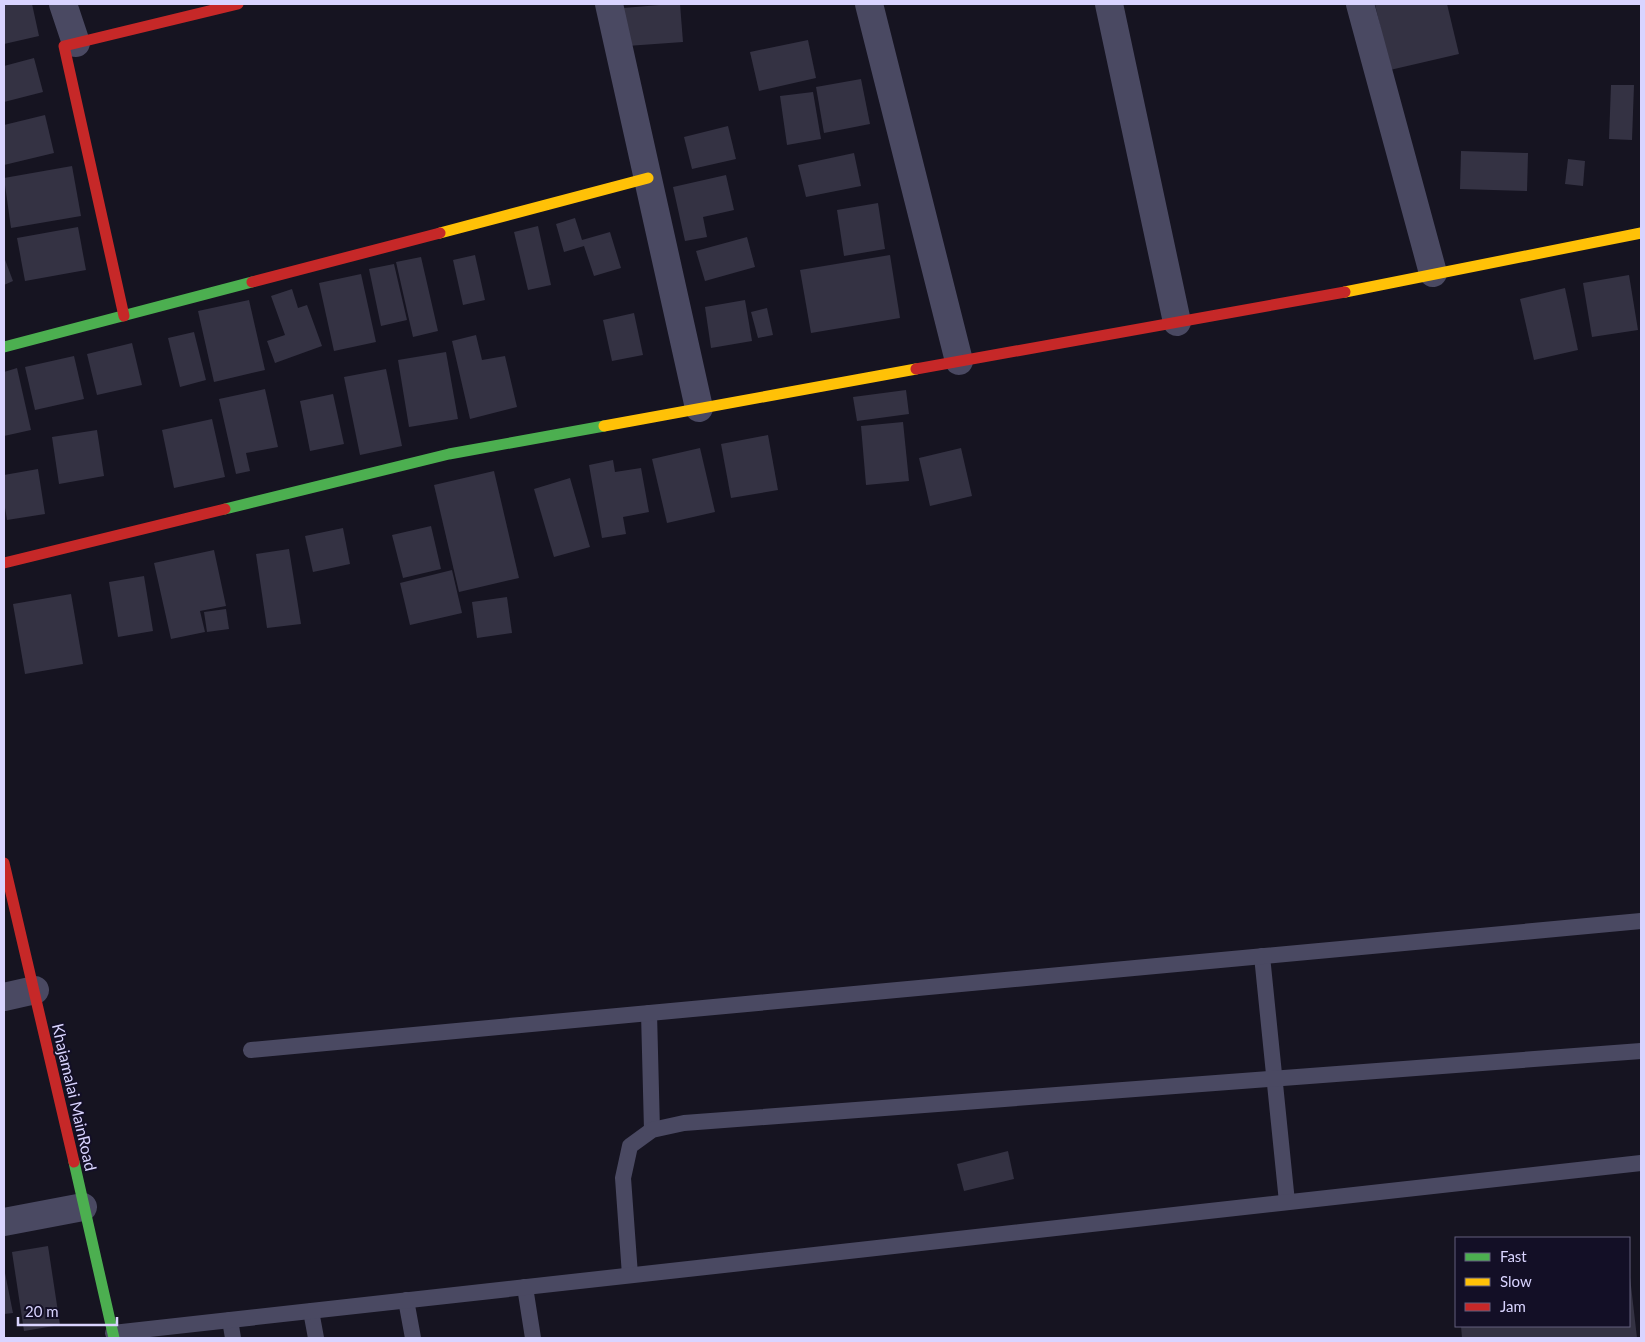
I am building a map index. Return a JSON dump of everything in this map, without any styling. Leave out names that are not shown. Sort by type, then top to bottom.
[{"type":"street","points":[[63,4],[76,43]]},
{"type":"street","points":[[124,316],[64,46],[238,4]]},
{"type":"street","points":[[609,4],[699,408]]},
{"type":"street","points":[[868,4],[959,361]]},
{"type":"street","points":[[1109,4],[1177,322]]},
{"type":"street","points":[[1360,4],[1433,273]]},
{"type":"street","points":[[4,347],[648,178]]},
{"type":"street","points":[[4,563],[449,454],[1382,285],[1433,273],[1641,233]]},
{"type":"street","name":"Khajamalai MainRoad","points":[[4,863],[35,990],[113,1336]]},
{"type":"street","points":[[4,997],[35,990]]},
{"type":"street","points":[[4,1222],[83,1207]]},
{"type":"lane","points":[[251,1050],[1641,921]]},
{"type":"lane","points":[[1262,956],[1288,1202]]},
{"type":"lane","points":[[649,1013],[652,1130]]},
{"type":"lane","points":[[630,1275],[623,1178],[630,1146],[652,1130],[684,1124],[1641,1051]]},
{"type":"lane","points":[[113,1336],[230,1320],[1641,1162]]},
{"type":"lane","points":[[525,1287],[533,1338]]},
{"type":"lane","points":[[406,1300],[413,1338]]},
{"type":"lane","points":[[311,1311],[316,1338]]},
{"type":"lane","points":[[230,1320],[233,1338]]},
{"type":"building","points":[[4,4],[32,4],[39,36],[4,44]]},
{"type":"building","points":[[680,4],[683,42],[627,46],[623,8]]},
{"type":"building","points":[[1375,4],[1447,4],[1459,54],[1390,70]]},
{"type":"building","points":[[808,40],[816,78],[759,91],[750,52]]},
{"type":"building","points":[[34,58],[43,92],[4,102],[4,66]]},
{"type":"building","points":[[861,79],[870,124],[824,133],[816,87]]},
{"type":"building","points":[[1611,85],[1634,85],[1632,140],[1609,139]]},
{"type":"building","points":[[813,92],[821,139],[787,145],[780,96]]},
{"type":"building","points":[[45,115],[54,153],[4,165],[4,125]]},
{"type":"building","points":[[728,126],[736,159],[692,169],[684,137]]},
{"type":"building","points":[[1461,151],[1528,153],[1527,191],[1460,189]]},
{"type":"building","points":[[854,153],[861,186],[806,197],[798,165]]},
{"type":"building","points":[[1568,159],[1585,161],[1583,186],[1565,184]]},
{"type":"building","points":[[72,166],[81,216],[11,228],[4,178]]},
{"type":"building","points":[[726,175],[734,210],[703,217],[707,237],[685,241],[673,187]]},
{"type":"building","points":[[878,203],[885,249],[844,256],[837,210]]},
{"type":"building","points":[[575,218],[582,240],[610,232],[621,268],[594,276],[584,246],[564,252],[556,224]]},
{"type":"building","points":[[538,226],[551,285],[528,290],[514,232]]},
{"type":"building","points":[[78,227],[86,270],[25,281],[17,238]]},
{"type":"building","points":[[747,237],[755,267],[705,281],[696,251]]},
{"type":"building","points":[[475,255],[485,300],[463,305],[453,260]]},
{"type":"building","points":[[890,255],[900,318],[811,333],[800,270]]},
{"type":"building","points":[[4,257],[13,281],[4,285]]},
{"type":"building","points":[[421,257],[438,331],[413,337],[396,262]]},
{"type":"building","points":[[394,264],[407,320],[381,326],[369,269]]},
{"type":"building","points":[[361,274],[376,342],[334,351],[319,283]]},
{"type":"building","points":[[1629,275],[1638,330],[1592,337],[1583,283]]},
{"type":"building","points":[[1565,288],[1578,350],[1534,360],[1520,299]]},
{"type":"building","points":[[292,289],[298,308],[307,305],[322,346],[275,363],[267,341],[285,335],[271,296]]},
{"type":"building","points":[[249,300],[265,370],[214,382],[198,311]]},
{"type":"building","points":[[745,300],[752,341],[711,348],[705,307]]},
{"type":"building","points":[[767,308],[773,335],[758,338],[751,312]]},
{"type":"building","points":[[634,313],[643,355],[612,361],[603,320]]},
{"type":"building","points":[[194,332],[206,380],[180,387],[168,338]]},
{"type":"building","points":[[476,335],[482,360],[505,356],[517,407],[470,419],[452,341]]},
{"type":"building","points":[[132,343],[142,385],[97,395],[87,354]]},
{"type":"building","points":[[446,352],[458,419],[409,427],[398,360]]},
{"type":"building","points":[[74,356],[84,399],[35,410],[25,367]]},
{"type":"building","points":[[17,368],[31,430],[4,436],[4,372]]},
{"type":"building","points":[[386,369],[402,446],[360,455],[344,377]]},
{"type":"building","points":[[265,389],[278,447],[246,453],[250,471],[236,474],[219,399]]},
{"type":"building","points":[[906,390],[909,414],[857,421],[853,397]]},
{"type":"building","points":[[333,394],[344,444],[310,451],[300,401]]},
{"type":"building","points":[[212,419],[225,477],[174,488],[162,430]]},
{"type":"building","points":[[903,422],[909,481],[866,485],[861,426]]},
{"type":"building","points":[[97,430],[104,476],[59,484],[52,437]]},
{"type":"building","points":[[768,435],[778,490],[731,498],[721,444]]},
{"type":"building","points":[[700,448],[715,512],[667,523],[652,459]]},
{"type":"building","points":[[961,448],[972,496],[930,506],[919,458]]},
{"type":"building","points":[[613,460],[615,472],[641,468],[649,512],[623,517],[626,534],[602,538],[589,465]]},
{"type":"building","points":[[38,469],[45,514],[7,520],[4,501],[4,475]]},
{"type":"building","points":[[494,471],[519,578],[459,592],[434,485]]},
{"type":"building","points":[[570,478],[590,547],[554,557],[534,489]]},
{"type":"building","points":[[431,526],[441,569],[403,578],[392,535]]},
{"type":"building","points":[[343,528],[350,564],[313,572],[305,536]]},
{"type":"building","points":[[289,549],[301,624],[267,628],[256,554]]},
{"type":"building","points":[[214,550],[226,606],[200,611],[205,632],[171,639],[154,563]]},
{"type":"building","points":[[452,570],[462,613],[410,625],[400,583]]},
{"type":"building","points":[[144,576],[153,631],[118,637],[109,582]]},
{"type":"building","points":[[71,594],[83,664],[25,674],[13,604]]},
{"type":"building","points":[[507,597],[512,633],[477,638],[472,602]]},
{"type":"building","points":[[226,609],[229,629],[207,632],[204,612]]},
{"type":"building","points":[[1008,1151],[1014,1179],[964,1191],[957,1164]]},
{"type":"building","points":[[48,1246],[60,1325],[24,1331],[12,1252]]},
{"type":"building","points":[[4,1268],[13,1313],[4,1314]]},
{"type":"building","points":[[1630,1277],[1637,1338],[1462,1338],[1461,1327],[1630,1327]]},
{"type":"traffic: fast","points":[[4,347],[252,282]]},
{"type":"traffic: fast","points":[[225,509],[449,454],[604,426]]},
{"type":"traffic: fast","points":[[74,1162],[114,1338]]},
{"type":"traffic: slow","points":[[440,233],[648,178]]},
{"type":"traffic: slow","points":[[1345,292],[1641,233]]},
{"type":"traffic: slow","points":[[604,426],[916,369]]},
{"type":"traffic: jam","points":[[124,316],[64,46],[238,4]]},
{"type":"traffic: jam","points":[[252,282],[440,233]]},
{"type":"traffic: jam","points":[[916,369],[1345,292]]},
{"type":"traffic: jam","points":[[4,563],[225,509]]},
{"type":"traffic: jam","points":[[4,863],[74,1162]]}]
